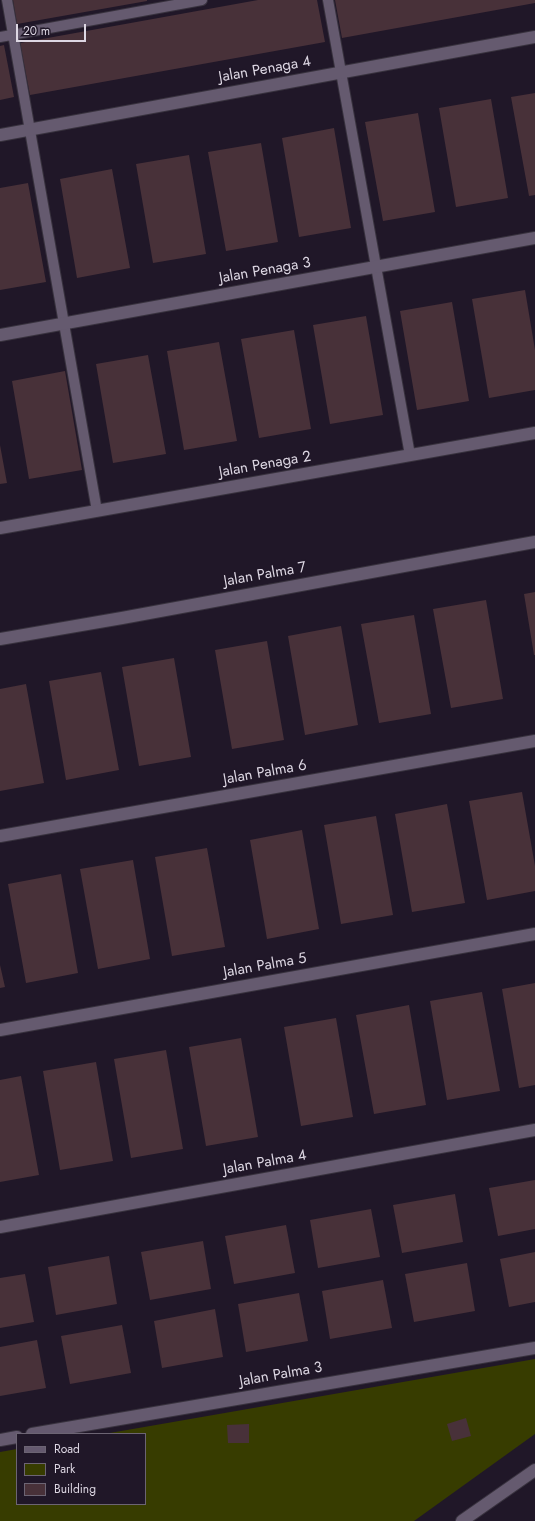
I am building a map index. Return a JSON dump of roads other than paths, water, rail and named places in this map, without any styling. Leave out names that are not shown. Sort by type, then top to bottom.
[{"type":"street","name":"Jalan Penaga 4","points":[[0,135],[535,37]]},
{"type":"street","name":"Jalan Penaga 3","points":[[0,335],[535,238]]},
{"type":"street","name":"Jalan Penaga 2","points":[[0,528],[535,433]]},
{"type":"street","name":"Jalan Palma 7","points":[[0,639],[535,542]]},
{"type":"street","name":"Jalan Palma 6","points":[[0,836],[535,741]]},
{"type":"street","name":"Jalan Palma 5","points":[[0,1030],[535,934]]},
{"type":"street","name":"Jalan Palma 4","points":[[0,1227],[535,1130]]},
{"type":"street","name":"Jalan Palma 3","points":[[38,1433],[535,1348]]},
{"type":"street","points":[[0,1440],[16,1437]]},
{"type":"street","points":[[462,1521],[535,1470]]},
{"type":"lane","points":[[7,0],[97,511]]},
{"type":"lane","points":[[0,37],[202,0]]},
{"type":"lane","points":[[328,0],[410,455]]}]
